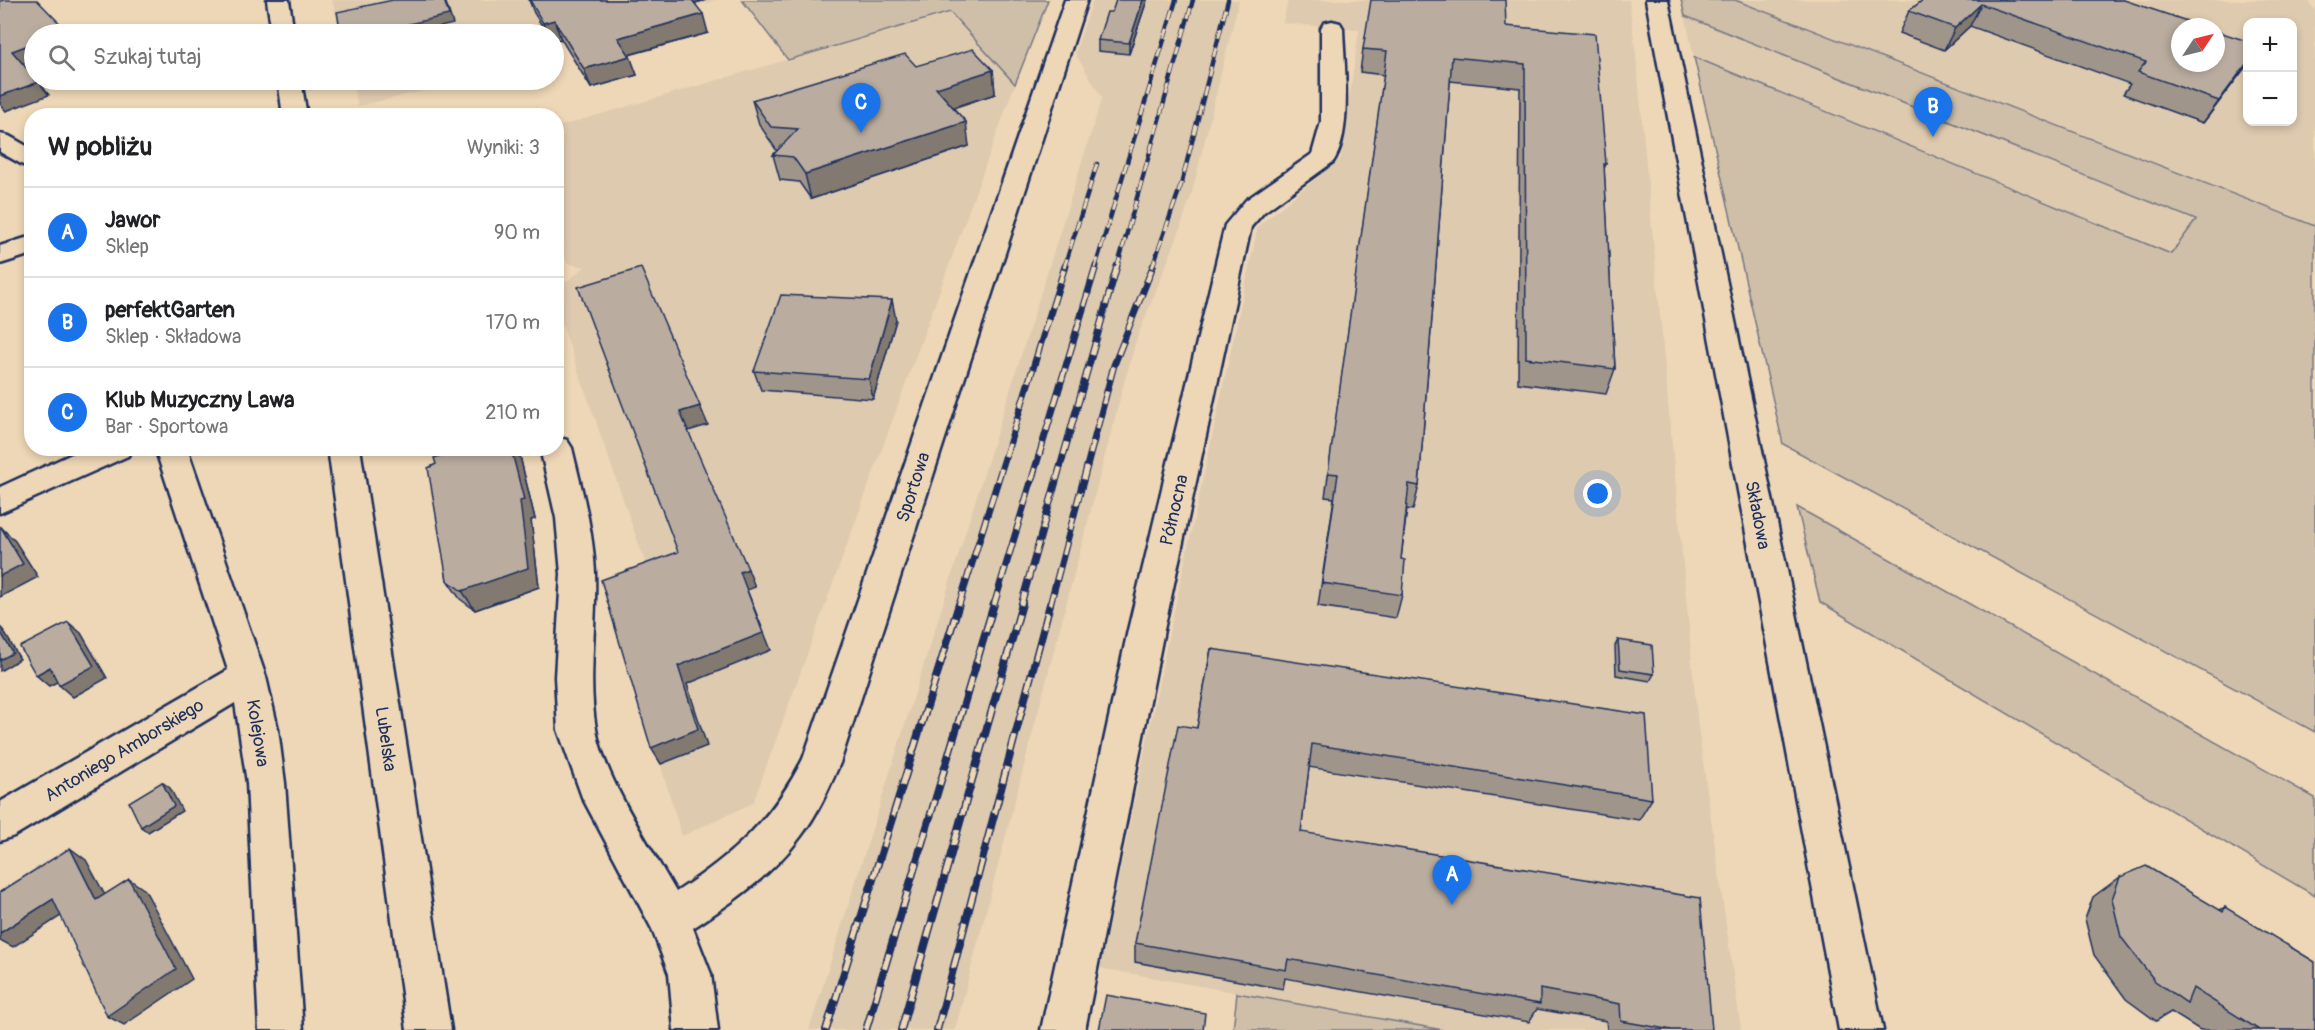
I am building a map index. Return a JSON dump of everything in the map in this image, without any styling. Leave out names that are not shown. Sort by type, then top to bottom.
[{"type":"street","points":[[278,0],[282,24]]},
{"type":"street","name":"Sportowa","points":[[669,920],[717,890],[770,843],[799,805],[821,762],[1076,0]]},
{"type":"street","name":"Składowa","points":[[1657,0],[1684,148],[1861,1030]]},
{"type":"street","name":"Północna","points":[[1063,1030],[1146,630],[1238,225],[1255,206],[1324,157],[1333,122],[1332,28]]},
{"type":"street","points":[[291,90],[294,108]]},
{"type":"street","points":[[0,141],[24,155]]},
{"type":"street","points":[[0,255],[24,247]]},
{"type":"street","points":[[0,501],[98,456]]},
{"type":"street","name":"Kolejowa","points":[[174,456],[248,677],[259,729],[266,783],[281,1030]]},
{"type":"street","name":"Lubelska","points":[[345,456],[429,1030]]},
{"type":"street","points":[[558,456],[573,518],[578,574],[573,677],[577,730],[596,785],[669,920],[690,974],[696,1030]]},
{"type":"street","name":"Antoniego Amborskiego","points":[[0,823],[248,677]]},
{"type":"shaded area","points":[[332,0],[717,0],[564,41],[564,24],[338,24]]},
{"type":"shaded area","points":[[742,0],[1048,0],[1015,84],[950,12],[788,60]]},
{"type":"shaded area","points":[[1093,0],[1239,0],[1192,193],[1177,238],[1137,338],[1124,383],[955,1030],[809,1030],[1102,98],[1075,53]]},
{"type":"shaded area","points":[[1288,0],[1629,0],[1698,727],[1741,1030],[1443,1030],[1100,968],[1167,643],[1258,226],[1341,158],[1359,30],[1283,23]]},
{"type":"shaded area","points":[[1681,0],[1735,0],[2315,226],[2315,732],[1783,444],[1694,57],[2171,254],[2196,220],[1685,16]]},
{"type":"shaded area","points":[[1735,0],[2307,0],[2315,10],[2315,226]]},
{"type":"shaded area","points":[[950,12],[1015,84],[753,803],[682,836],[610,598],[652,582],[564,330],[564,284],[585,267],[567,263],[564,254],[564,125]]},
{"type":"shaded area","points":[[1685,16],[2196,220],[2172,254],[1694,57]]},
{"type":"shaded area","points":[[354,90],[429,90],[358,106]]},
{"type":"shaded area","points":[[1797,507],[2315,798],[2315,896],[1820,602]]},
{"type":"shaded area","points":[[1237,993],[1443,1030],[1233,1030]]},
{"type":"building","points":[[37,0],[60,24],[24,24],[24,47],[12,51],[24,65],[24,87],[0,96],[0,1]]},
{"type":"building","points":[[393,0],[444,0],[449,15],[409,24],[339,24],[337,12]]},
{"type":"building","points":[[530,0],[692,0],[703,14],[618,38],[630,56],[584,69],[564,36],[564,24],[556,24],[554,20],[543,23]]},
{"type":"building","points":[[1116,0],[1143,0],[1129,43],[1098,40],[1107,12],[1112,12]]},
{"type":"building","points":[[1371,0],[1505,0],[1506,26],[1595,34],[1606,164],[1604,164],[1615,369],[1526,358],[1525,64],[1452,57],[1419,486],[1409,484],[1401,559],[1405,560],[1402,595],[1322,583],[1338,474],[1328,473],[1387,51],[1363,49]]},
{"type":"building","points":[[1923,0],[2124,0],[2178,18],[2171,18],[2171,72],[2225,72],[2225,34],[2243,40],[2243,68],[2219,101],[2138,72],[2146,62],[1981,4],[1955,28],[1909,11]]},
{"type":"building","points":[[973,49],[993,70],[936,88],[966,122],[805,174],[793,157],[773,155],[798,129],[771,127],[752,100],[905,54],[916,66]]},
{"type":"building","points":[[641,268],[700,406],[680,412],[748,569],[740,572],[763,633],[678,666],[698,729],[651,748],[601,580],[678,552],[578,287]]},
{"type":"building","points":[[781,295],[892,300],[869,379],[754,371]]},
{"type":"building","points":[[439,456],[513,456],[524,500],[520,501],[528,568],[462,591],[447,580],[428,468],[436,464],[434,458]]},
{"type":"building","points":[[0,528],[23,564],[0,576]]},
{"type":"building","points":[[68,622],[94,666],[59,685],[50,667],[36,675],[20,647]]},
{"type":"building","points":[[0,631],[13,653],[0,660]]},
{"type":"building","points":[[1618,640],[1652,645],[1654,674],[1620,669]]},
{"type":"building","points":[[1211,649],[1646,715],[1652,799],[1312,744],[1301,832],[1700,898],[1712,1030],[1672,1030],[1621,1021],[1620,1004],[1540,989],[1540,1004],[1288,959],[1286,970],[1135,943],[1178,725],[1197,728]]},
{"type":"building","points":[[162,782],[174,806],[141,827],[129,802]]},
{"type":"building","points":[[70,848],[96,900],[129,879],[176,969],[107,1016],[53,899],[0,933],[0,892]]},
{"type":"building","points":[[2146,866],[2223,912],[2225,907],[2315,962],[2315,1030],[2259,1030],[2193,988],[2187,1003],[2155,981],[2121,937],[2112,899],[2120,877]]},
{"type":"building","points":[[1106,995],[1205,1013],[1203,1030],[1099,1030]]},
{"type":"railway","points":[[1095,268],[1176,0]]},
{"type":"railway","points":[[1117,268],[1193,0]]},
{"type":"railway","points":[[1152,268],[1181,185],[1228,0]]},
{"type":"railway","points":[[1064,268],[1097,164]]},
{"type":"railway","points":[[959,605],[1065,266]]},
{"type":"railway","points":[[994,605],[1096,266]]},
{"type":"railway","points":[[1021,605],[1117,266]]},
{"type":"railway","points":[[1050,605],[1114,365],[1153,266]]},
{"type":"railway","points":[[826,1030],[959,604]]},
{"type":"railway","points":[[866,1030],[994,604]]},
{"type":"railway","points":[[901,1030],[1022,604]]},
{"type":"railway","points":[[937,1030],[1050,604]]},
{"type":"place","name":"Klub Muzyczny Lawa","points":[[861,133]]},
{"type":"place","name":"perfektGarten","points":[[1933,137]]},
{"type":"place","name":"Jawor","points":[[1452,905]]}]
